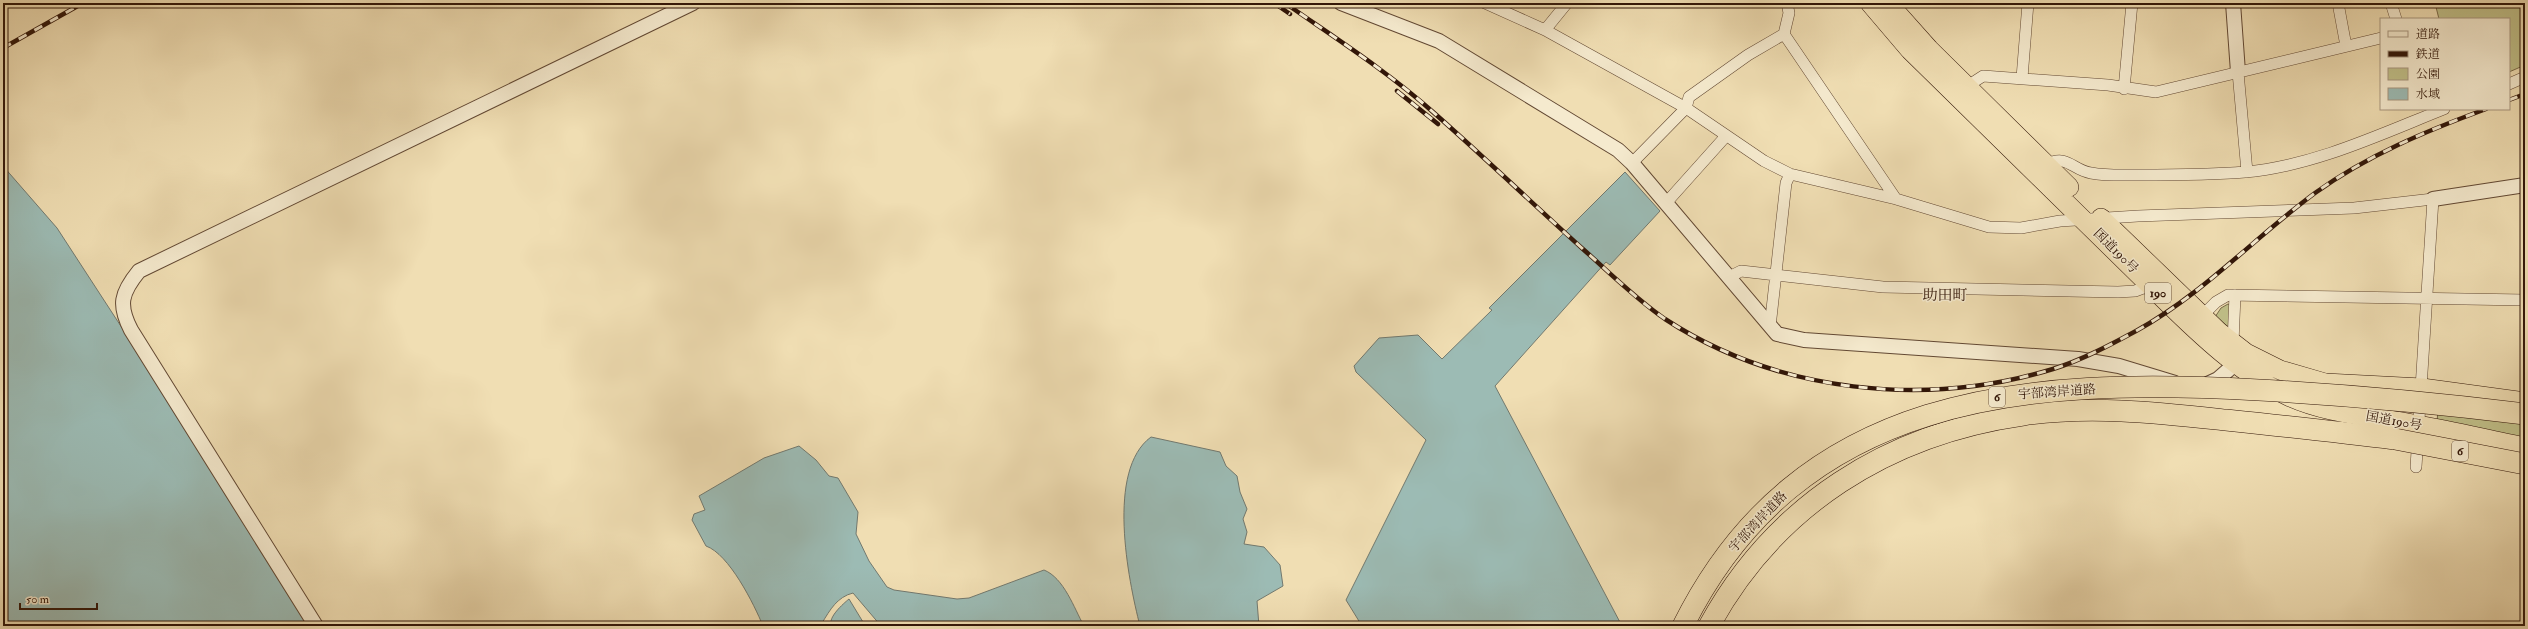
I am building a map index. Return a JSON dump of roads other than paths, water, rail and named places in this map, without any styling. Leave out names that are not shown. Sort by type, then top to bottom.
[{"type":"highway","name":"国道190号","points":[[1870,3],[1910,50],[1962,91],[2046,164],[2094,219]]},
{"type":"highway","name":"国道190号","points":[[1893,6],[1962,91],[2156,281],[2216,348],[2239,354],[2280,370],[2325,382],[2422,388],[2525,402]]},
{"type":"highway","name":"国道190号","points":[[2156,281],[2202,316],[2268,385],[2307,403],[2329,410],[2418,424],[2525,447]]},
{"type":"highway","name":"宇部湾岸道路","points":[[1683,626],[1708,582],[1736,544],[1783,494],[1818,467],[1856,444],[1895,426],[1936,411],[1978,401],[2025,394],[2149,386],[2218,388],[2401,401],[2525,414]]},
{"type":"highway","name":"宇部湾岸道路","points":[[1710,626],[1731,591],[1757,555],[1805,506],[1841,481],[1881,458],[1913,444],[1962,427],[2024,415],[2104,411],[2182,416],[2395,439],[2525,464]]},
{"type":"street","points":[[316,626],[131,330],[125,318],[122,299],[132,280],[140,271],[693,3]]},
{"type":"street","points":[[1484,3],[1545,30],[1686,108],[1764,161],[1790,174],[1896,200],[1989,227],[2021,228],[2094,219],[2354,208],[2434,199],[2525,185]]},
{"type":"street","points":[[1545,30],[1567,3]]},
{"type":"street","points":[[1797,3],[1788,8],[1784,34],[1896,200]]},
{"type":"street","points":[[2022,78],[2028,3]]},
{"type":"street","points":[[2124,89],[2132,3]]},
{"type":"street","points":[[2233,3],[2247,172]]},
{"type":"street","points":[[2338,3],[2346,46]]},
{"type":"street","points":[[2391,3],[2396,18]]},
{"type":"street","points":[[1348,4],[1439,41],[1618,150],[1632,163],[1777,334],[1798,339],[2078,359],[2119,366],[2176,384],[2198,388],[2218,379],[2239,354],[2236,295]]},
{"type":"street","points":[[1632,163],[1686,108],[1689,97],[1748,55],[1784,34]]},
{"type":"street","points":[[1962,91],[1983,76],[2108,85],[2124,89],[2156,92],[2380,38]]},
{"type":"street","points":[[2510,84],[2525,77]]},
{"type":"street","points":[[2046,164],[2055,160],[2066,161],[2090,173],[2107,174],[2172,175],[2247,172],[2320,156],[2425,113],[2439,110]]},
{"type":"street","points":[[1666,203],[1726,136]]},
{"type":"street","points":[[1770,327],[1786,183],[1790,174]]},
{"type":"street","points":[[2416,468],[2434,199]]},
{"type":"street","points":[[1729,277],[1741,271],[1883,287],[2118,292],[2156,281]]},
{"type":"street","points":[[2202,316],[2216,302],[2228,295],[2525,300]]},
{"type":"water","points":[[3,166],[57,228],[316,626],[3,626]]},
{"type":"water","points":[[1625,172],[1660,211],[1610,265],[1606,262],[1495,386],[1622,626],[1362,626],[1346,600],[1426,440],[1356,372],[1354,366],[1379,338],[1418,335],[1442,359],[1492,310],[1489,308]]},
{"type":"water","points":[[1151,437],[1220,452],[1226,466],[1237,476],[1240,492],[1247,509],[1243,519],[1247,532],[1244,544],[1264,547],[1280,565],[1283,586],[1257,601],[1259,626],[1140,626],[1130,581],[1126,554],[1124,526],[1125,499],[1129,474],[1137,453]]},
{"type":"water","points":[[799,446],[816,460],[829,476],[838,478],[858,512],[856,534],[869,561],[887,587],[894,590],[957,599],[969,598],[1044,570],[1051,574],[1063,586],[1084,626],[881,626],[853,593],[847,595],[834,605],[822,623],[823,626],[763,626],[754,605],[732,569],[715,551],[706,546],[692,520],[694,514],[705,510],[699,496],[764,458]]},
{"type":"water","points":[[849,599],[863,622],[869,626],[831,626],[834,615]]},
{"type":"railway","points":[[3,48],[83,3]]},
{"type":"railway","points":[[1274,3],[1290,14]]},
{"type":"railway","points":[[1285,3],[1360,55],[1415,97],[1471,146],[1623,286],[1665,319],[1709,344],[1755,364],[1804,378],[1853,386],[1904,390],[1954,388],[2004,381],[2053,369],[2085,357],[2136,331],[2184,300],[2293,210],[2335,179],[2398,145],[2441,126],[2483,110]]},
{"type":"railway","points":[[1397,91],[1438,124]]},
{"type":"railway","points":[[2510,100],[2525,94]]},
{"type":"district","name":"助田町","points":[[1945,295]]}]
